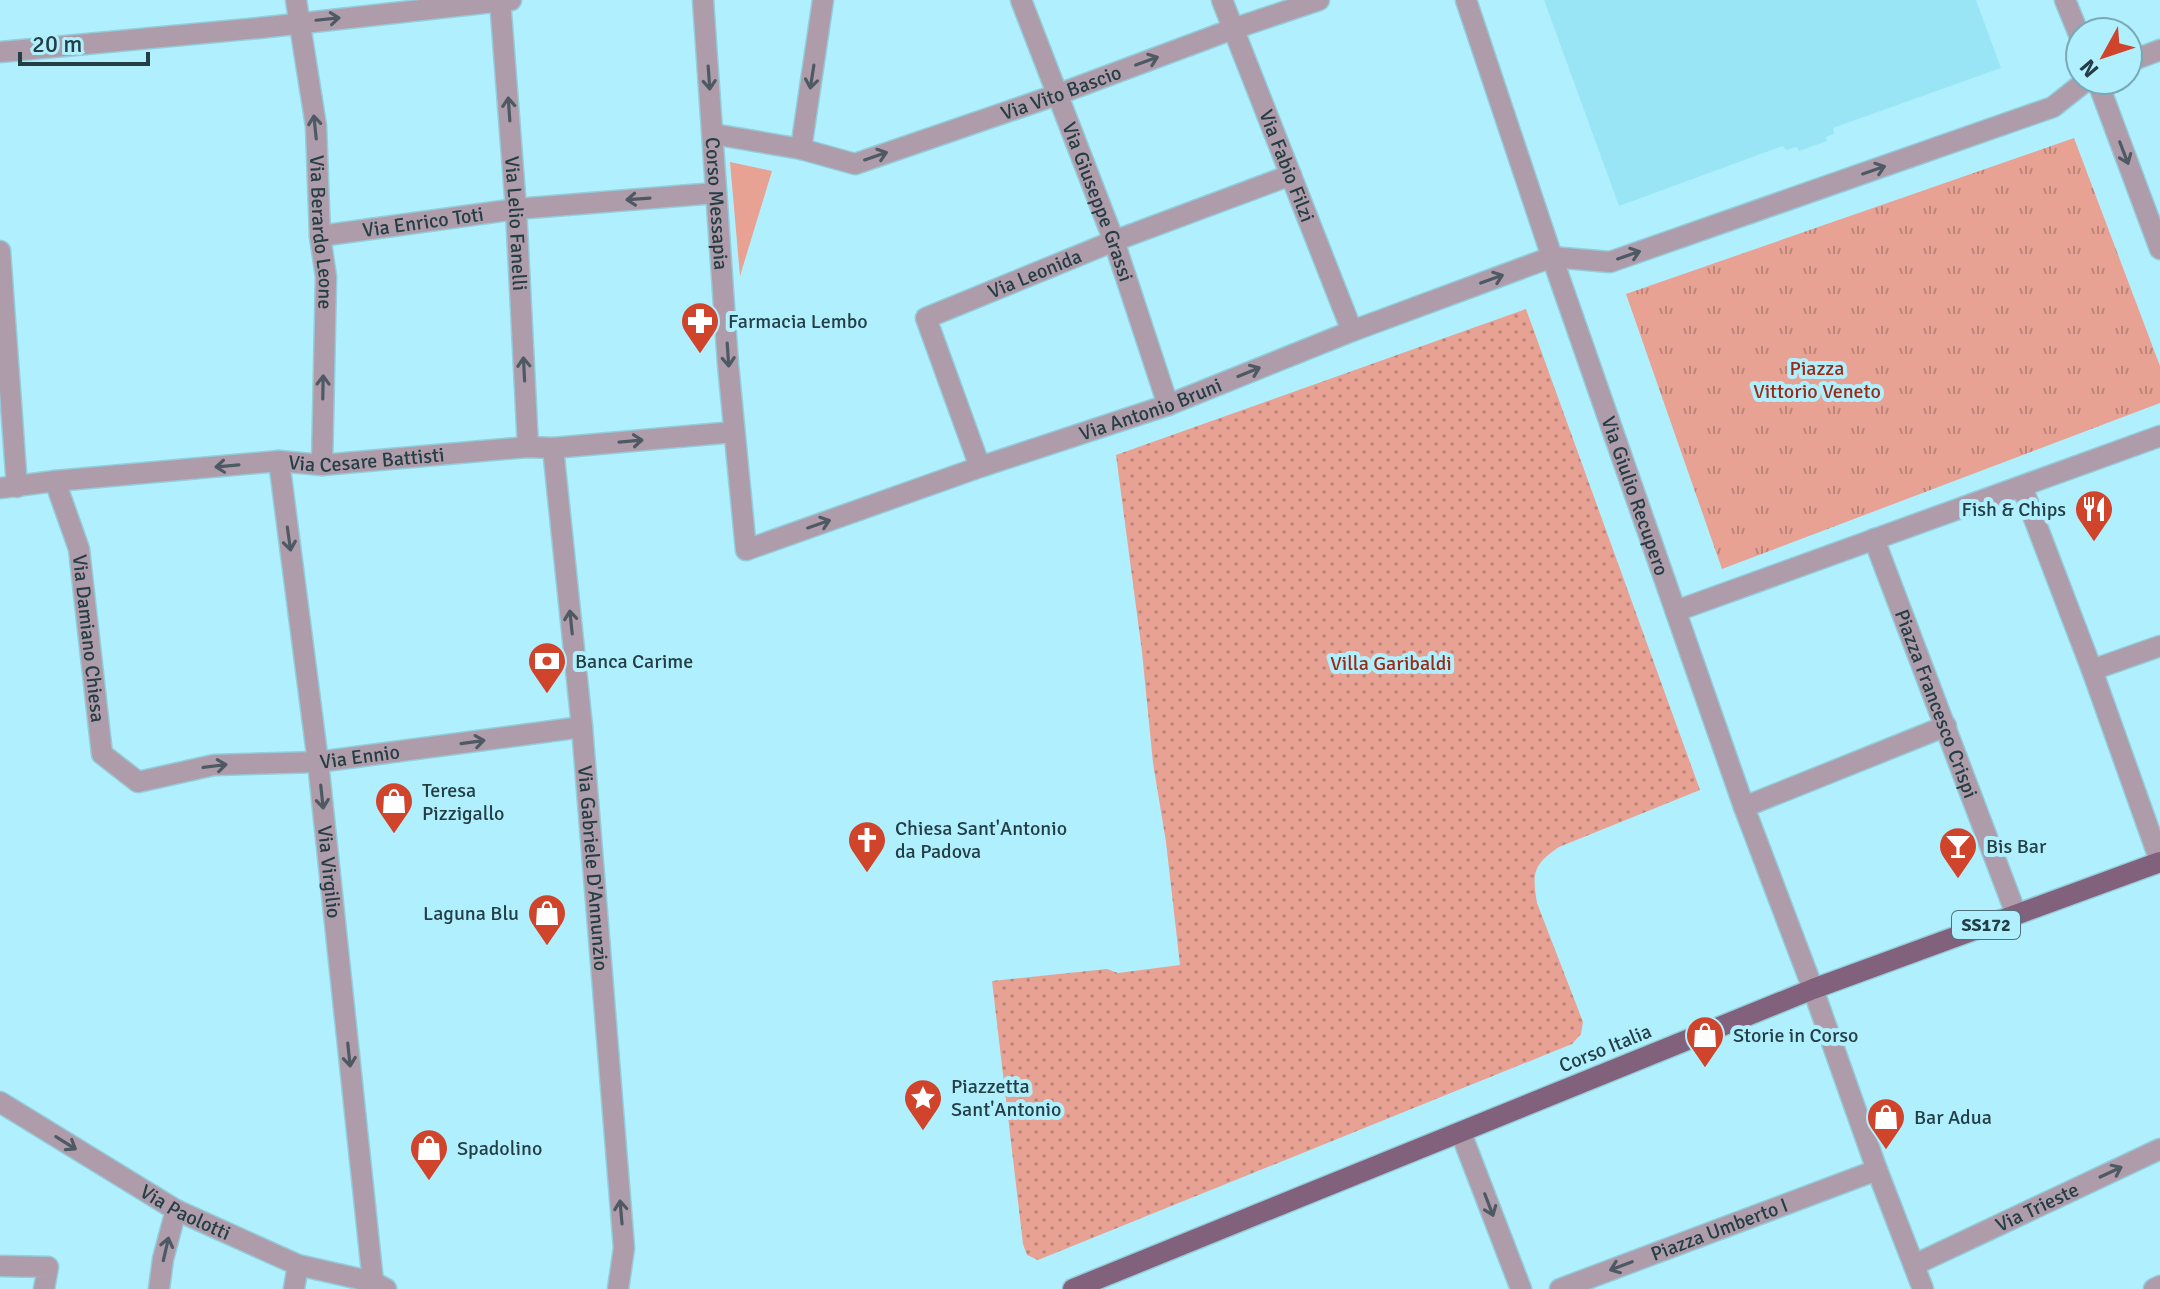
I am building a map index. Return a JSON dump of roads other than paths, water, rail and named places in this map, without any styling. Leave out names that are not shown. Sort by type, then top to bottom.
[{"type":"main road","name":"Corso Italia","points":[[1073,1289],[1813,989],[2160,861]]},
{"type":"street","name":"Via Berardo Leone","points":[[296,0],[316,126],[320,236],[326,277],[322,465]]},
{"type":"street","points":[[0,52],[259,28],[504,0]]},
{"type":"street","name":"Via Lelio Fanelli","points":[[504,0],[528,447]]},
{"type":"street","name":"Corso Messapia","points":[[703,0],[734,432],[746,550]]},
{"type":"street","points":[[801,149],[823,0]]},
{"type":"street","name":"Via Giuseppe Grassi","points":[[1021,0],[1114,241],[1168,405]]},
{"type":"street","name":"Via Fabio Filzi","points":[[1222,0],[1352,331]]},
{"type":"street","name":"Via Vito Bascio","points":[[713,134],[801,149],[855,164],[1319,0]]},
{"type":"street","name":"Via Giulio Recupero","points":[[1466,0],[1744,807],[1923,1289]]},
{"type":"street","points":[[1552,257],[1610,262],[2053,107],[2067,96]]},
{"type":"street","points":[[2103,96],[2160,246]]},
{"type":"street","name":"Via Leonida","points":[[980,467],[926,318],[1114,241],[1291,175]]},
{"type":"street","name":"Via Enrico Toti","points":[[320,236],[516,209],[716,193]]},
{"type":"street","points":[[0,251],[8,487]]},
{"type":"street","name":"Via Antonio Bruni","points":[[746,550],[980,467],[1168,405],[1352,331],[1552,257]]},
{"type":"street","name":"Via Cesare Battisti","points":[[8,487],[279,461],[322,465],[734,432]]},
{"type":"street","points":[[1676,611],[2160,436]]},
{"type":"street","name":"Via Gabriele D'Annunzio","points":[[553,448],[582,727],[624,1248],[618,1289]]},
{"type":"street","name":"Via Virgilio","points":[[279,461],[380,1286]]},
{"type":"street","name":"Via Damiano Chiesa","points":[[55,481],[79,549],[102,754],[138,782]]},
{"type":"street","points":[[2022,487],[2160,861]]},
{"type":"street","name":"Piazza Francesco Crispi","points":[[1874,539],[2016,914]]},
{"type":"street","points":[[2092,670],[2160,646]]},
{"type":"street","points":[[1744,807],[1946,726]]},
{"type":"street","name":"Via Ennio","points":[[138,782],[214,765],[318,762],[582,727]]},
{"type":"street","name":"Via Paolotti","points":[[0,1102],[176,1210],[298,1265],[380,1286]]},
{"type":"street","points":[[1461,1133],[1521,1289]]},
{"type":"street","name":"Via Trieste","points":[[1914,1265],[2160,1149]]},
{"type":"street","name":"Piazza Umberto I","points":[[1560,1289],[1877,1170]]},
{"type":"street","points":[[159,1289],[163,1259],[176,1210]]},
{"type":"street","points":[[294,1289],[298,1265]]},
{"type":"street","points":[[0,1266],[48,1267],[44,1289]]},
{"type":"street","points":[[2154,1289],[2160,1286]]},
{"type":"place","name":"Farmacia Lembo","points":[[700,355]]},
{"type":"place","name":"Fish & Chips","points":[[2094,543]]},
{"type":"place","name":"Banca Carime","points":[[547,695]]},
{"type":"place","name":"Teresa Pizzigallo","points":[[394,835]]},
{"type":"place","name":"Chiesa Sant'Antonio da Padova","points":[[867,874]]},
{"type":"place","name":"Bis Bar","points":[[1958,880]]},
{"type":"place","name":"Laguna Blu","points":[[547,947]]},
{"type":"place","name":"Storie in Corso","points":[[1705,1069]]},
{"type":"place","name":"Piazzetta Sant'Antonio","points":[[923,1132]]},
{"type":"place","name":"Bar Adua","points":[[1886,1151]]},
{"type":"place","name":"Spadolino","points":[[429,1182]]},
{"type":"park label","name":"Piazza Vittorio Veneto","points":[[1817,380]]},
{"type":"park label","name":"Villa Garibaldi","points":[[1391,663]]}]
